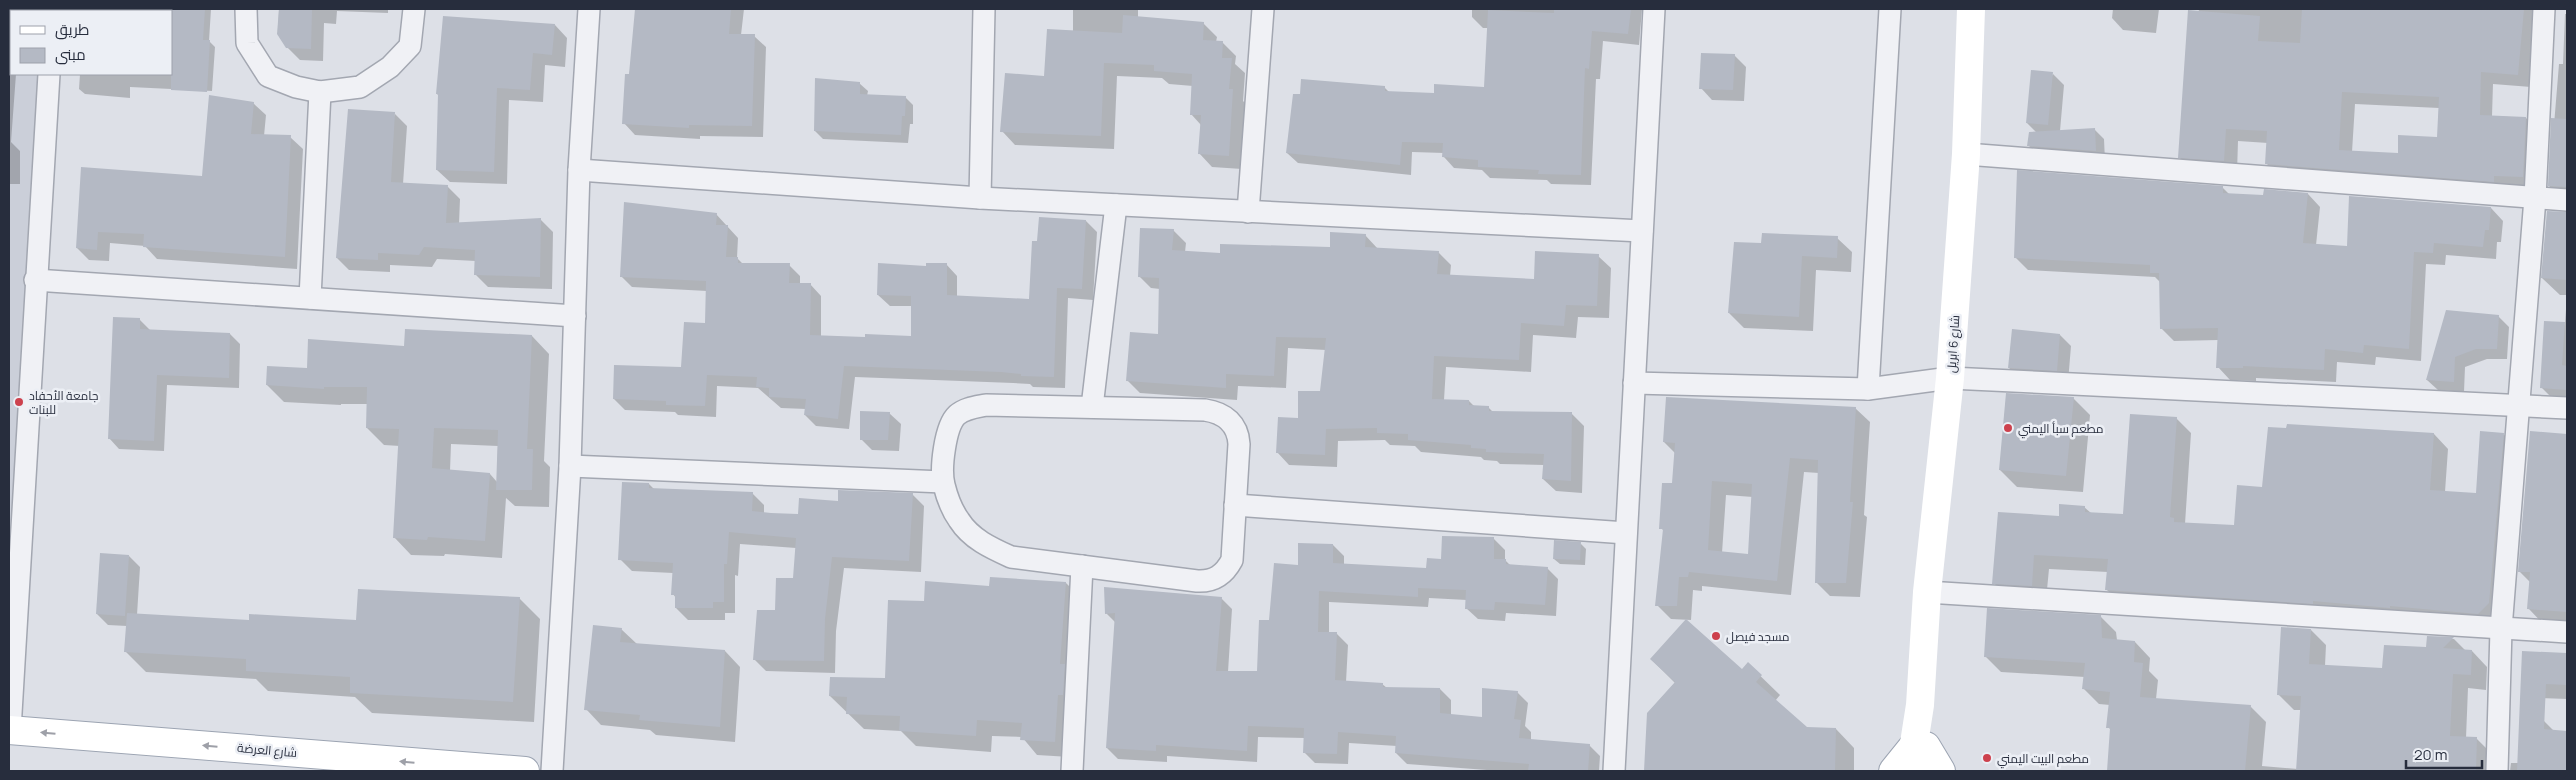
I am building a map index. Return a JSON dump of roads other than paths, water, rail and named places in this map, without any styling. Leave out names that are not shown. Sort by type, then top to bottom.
[{"type":"street","points":[[246,9],[247,43],[268,76],[296,87],[320,92],[360,87],[390,67],[410,46],[414,9]]},
{"type":"street","points":[[552,771],[570,466],[579,170],[589,9]]},
{"type":"street","points":[[980,198],[984,9]]},
{"type":"street","points":[[1248,212],[1263,9]]},
{"type":"street","points":[[1614,771],[1654,9]]},
{"type":"street","points":[[1868,389],[1890,9]]},
{"type":"street","name":"شارع 6 ابريل","points":[[1920,758],[1920,705],[1928,592],[1950,378],[1966,154],[1972,9]]},
{"type":"street","points":[[2497,771],[2501,629],[2535,198],[2544,9]]},
{"type":"street","points":[[9,730],[17,489],[35,280],[49,75]]},
{"type":"street","points":[[310,298],[320,92]]},
{"type":"street","points":[[1966,154],[2567,200]]},
{"type":"street","points":[[579,170],[980,198],[1642,230]]},
{"type":"street","points":[[1092,407],[1116,205]]},
{"type":"street","points":[[35,280],[575,316]]},
{"type":"street","points":[[1634,383],[1868,389],[1950,378],[2519,404],[2567,408]]},
{"type":"street","points":[[986,405],[1092,407],[1205,410],[1228,419],[1238,433],[1232,560],[1227,569],[1213,580],[1197,580],[1011,557],[991,549],[974,537],[959,521],[949,503],[943,482],[947,433],[951,423],[966,409],[986,405]]},
{"type":"street","points":[[570,466],[943,482]]},
{"type":"street","points":[[1235,505],[1626,533]]},
{"type":"street","points":[[1072,771],[1082,566]]},
{"type":"street","points":[[1928,592],[2567,632]]},
{"type":"street","name":"شارع العرضة","points":[[9,730],[525,771]]},
{"type":"street","points":[[1893,771],[1920,758],[1941,771]]},
{"type":"place","name":"جامعة الأحفاد للبنات","points":[[19,402]]},
{"type":"place","name":"مطعم سبأ اليمني","points":[[2008,428]]},
{"type":"place","name":"مسجد فيصل","points":[[1716,636]]},
{"type":"place","name":"مطعم البيت اليمني","points":[[1987,758]]}]
